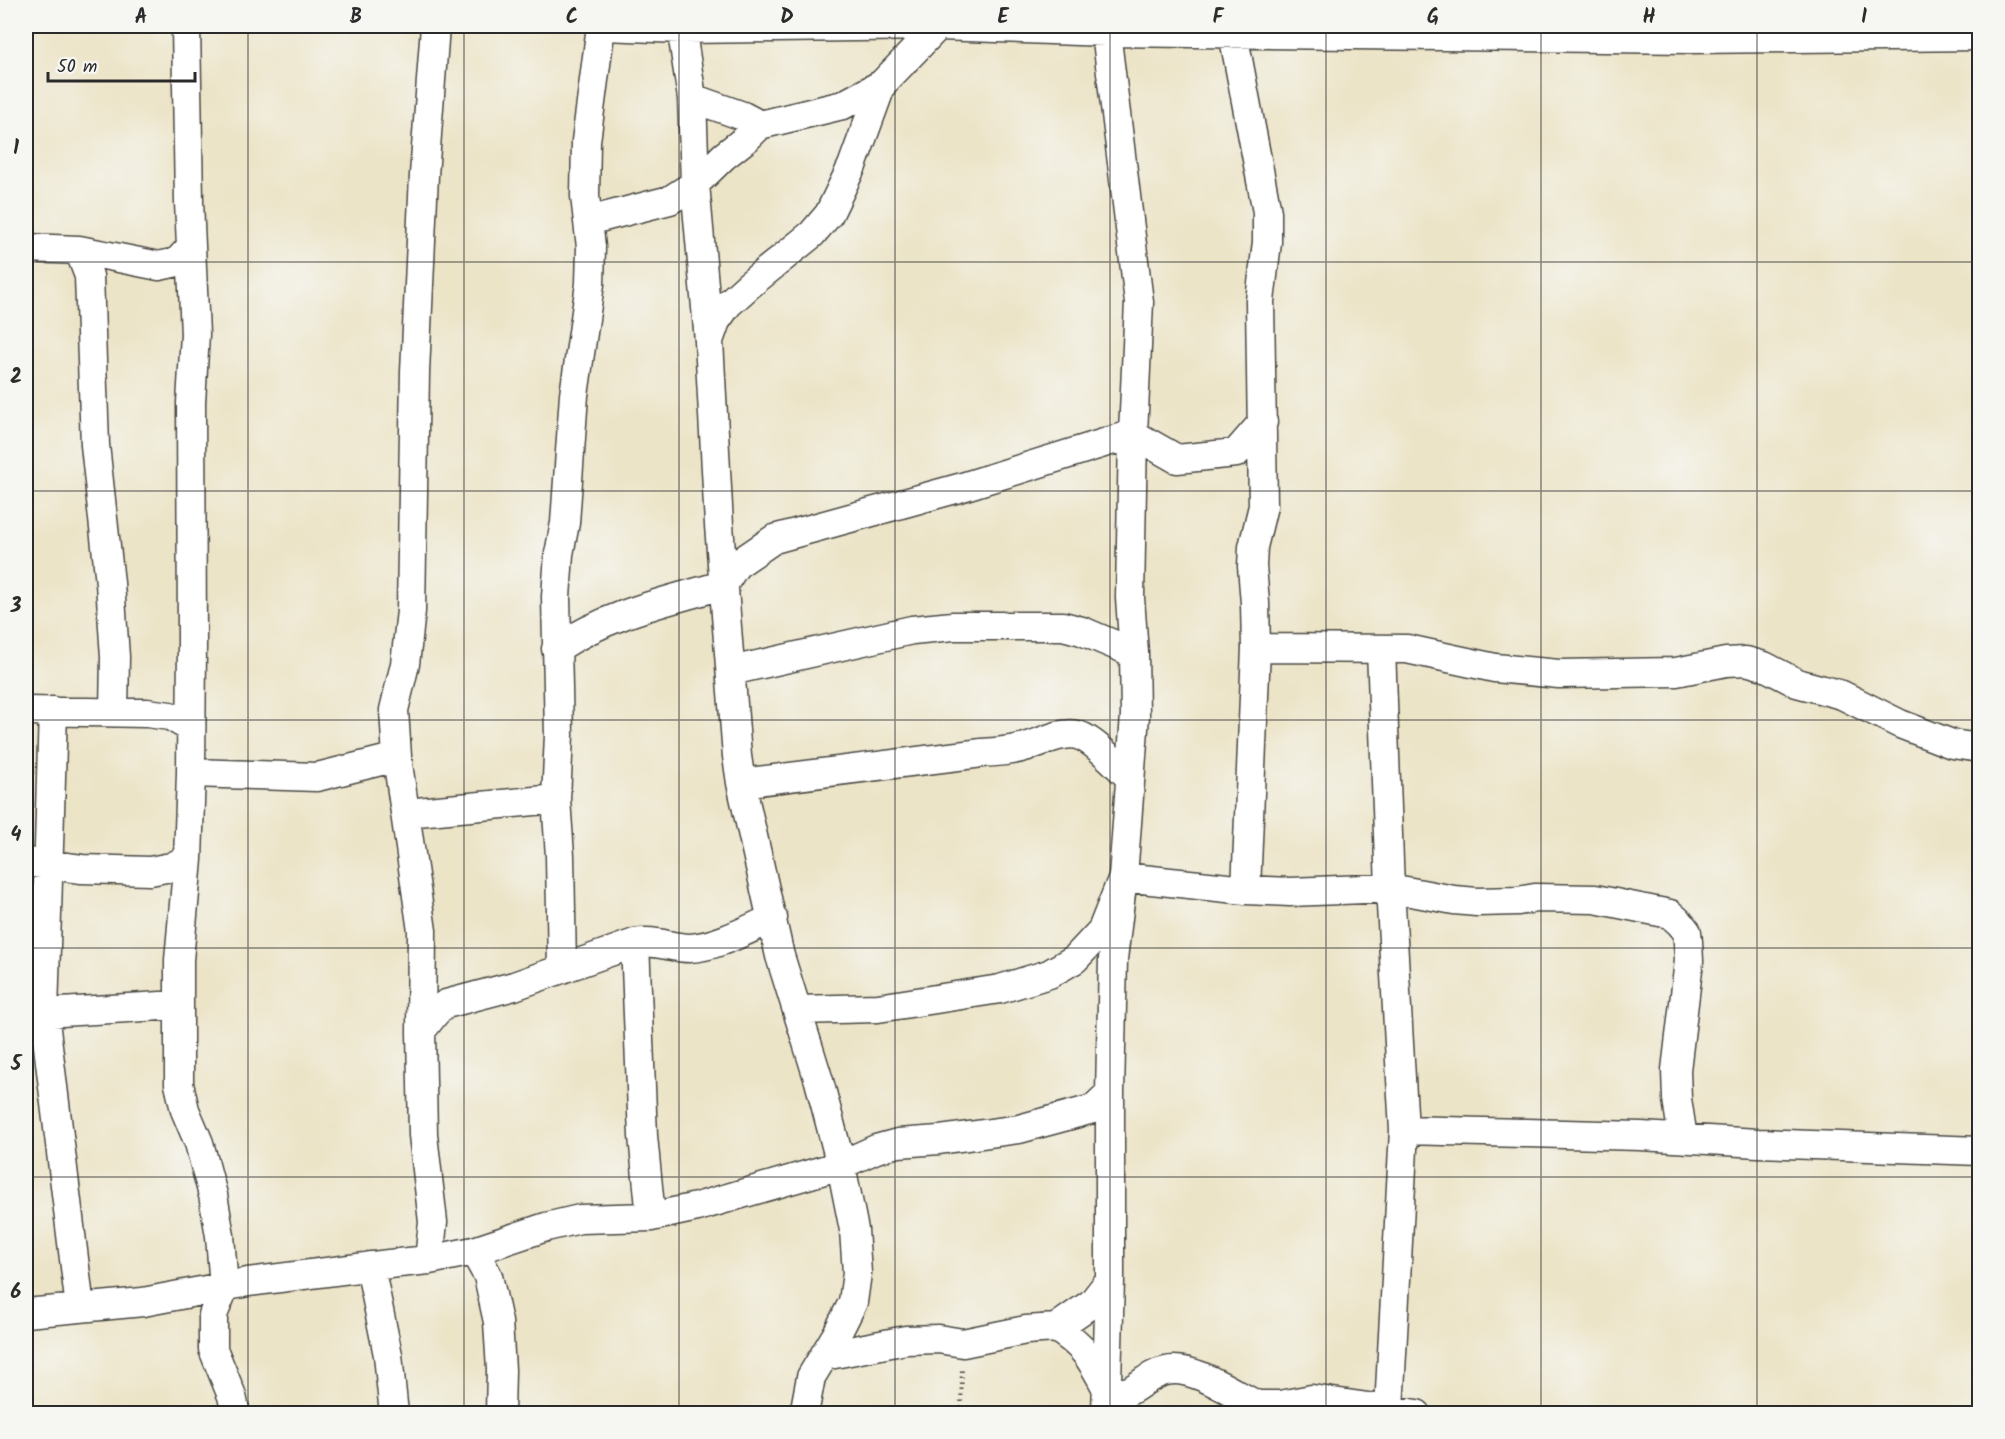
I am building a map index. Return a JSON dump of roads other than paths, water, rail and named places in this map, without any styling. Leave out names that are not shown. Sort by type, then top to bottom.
[{"type":"street","points":[[186,26],[190,248],[195,334],[191,403],[191,773],[188,860],[179,960],[179,1084],[184,1110],[199,1143],[213,1196],[220,1236],[224,1288],[213,1315],[213,1349],[232,1396],[236,1413]]},
{"type":"street","points":[[429,1260],[433,1222],[423,1135],[422,931],[397,757],[394,710],[405,664],[411,612],[415,372],[424,175],[435,26]]},
{"type":"street","points":[[562,969],[556,799],[559,735],[556,649],[557,586],[559,554],[565,524],[574,395],[590,284],[591,247],[585,196],[586,141],[602,26],[938,26],[1106,32],[1151,29],[1233,33],[1278,30],[1690,39],[1823,32],[1980,36]]},
{"type":"street","points":[[588,221],[662,203],[695,184],[760,125],[843,105],[882,84],[938,26]]},
{"type":"street","points":[[681,27],[692,99],[695,184],[709,341],[723,585],[737,756],[780,956],[819,1081],[841,1165],[854,1230],[858,1273],[853,1302],[811,1377],[804,1413]]},
{"type":"street","points":[[1106,32],[1139,302],[1133,434],[1130,598],[1135,715],[1123,877],[1113,959],[1104,1108],[1110,1280],[1106,1401]]},
{"type":"street","points":[[1233,33],[1267,212],[1267,242],[1260,301],[1263,506],[1253,547],[1252,566],[1256,648],[1246,890]]},
{"type":"street","points":[[709,341],[716,321],[728,304],[812,234],[829,214],[852,166],[882,84]]},
{"type":"street","points":[[692,99],[743,116],[760,125]]},
{"type":"street","points":[[26,248],[79,250],[159,266],[177,262],[190,248]]},
{"type":"street","points":[[79,250],[89,276],[95,445],[115,657],[114,712]]},
{"type":"street","points":[[89,276],[111,256]]},
{"type":"street","points":[[556,649],[587,629],[622,615],[723,585],[736,565],[774,539],[958,488],[1133,434],[1177,459],[1236,453],[1263,422]]},
{"type":"street","points":[[731,671],[912,630],[953,626],[1063,626],[1134,652]]},
{"type":"street","points":[[1256,648],[1407,649],[1495,668],[1559,674],[1676,672],[1726,662],[1746,661],[1764,666],[1797,683],[1842,695],[1900,724],[1952,744],[1980,748]]},
{"type":"street","points":[[1381,649],[1390,888],[1404,1130],[1389,1409]]},
{"type":"street","points":[[80,1308],[35,1015],[39,711],[114,712],[170,716],[190,728]]},
{"type":"street","points":[[741,783],[1004,752],[1063,735],[1075,734],[1084,737],[1130,778]]},
{"type":"street","points":[[191,773],[317,777],[397,757]]},
{"type":"street","points":[[406,813],[556,799]]},
{"type":"street","points":[[36,864],[82,869],[150,871],[171,867],[188,860]]},
{"type":"street","points":[[1123,877],[1246,890],[1290,892],[1390,888],[1477,902],[1518,901],[1535,898],[1596,898],[1670,914],[1687,932],[1689,961],[1676,1070],[1677,1100],[1683,1138]]},
{"type":"street","points":[[797,1010],[878,1008],[1000,989],[1049,974],[1075,959],[1102,930],[1123,877]]},
{"type":"street","points":[[421,1031],[436,1012],[446,1004],[514,986],[634,943],[650,941],[689,948],[708,945],[773,918]]},
{"type":"street","points":[[634,943],[644,1136],[651,1217]]},
{"type":"street","points":[[35,1015],[178,1005]]},
{"type":"street","points":[[26,1313],[143,1302],[248,1282],[429,1260],[474,1251],[546,1227],[580,1219],[651,1217],[697,1207],[841,1165],[876,1149],[898,1143],[1018,1129],[1104,1108]]},
{"type":"street","points":[[1404,1130],[1641,1136],[1790,1145],[1980,1151]]},
{"type":"street","points":[[494,1301],[510,1239]]},
{"type":"street","points":[[474,1251],[488,1276],[498,1322],[500,1413]]},
{"type":"street","points":[[370,1266],[388,1355],[394,1413]]},
{"type":"street","points":[[824,1356],[906,1340],[938,1339],[963,1343],[1026,1330],[1056,1328],[1092,1303],[1110,1280]]},
{"type":"street","points":[[1056,1328],[1075,1340],[1084,1349],[1106,1401]]},
{"type":"street","points":[[1106,1401],[1125,1393],[1151,1377],[1173,1370],[1209,1379],[1257,1405]]},
{"type":"street","points":[[1229,1413],[1238,1408],[1280,1405],[1312,1399],[1417,1413]]}]
